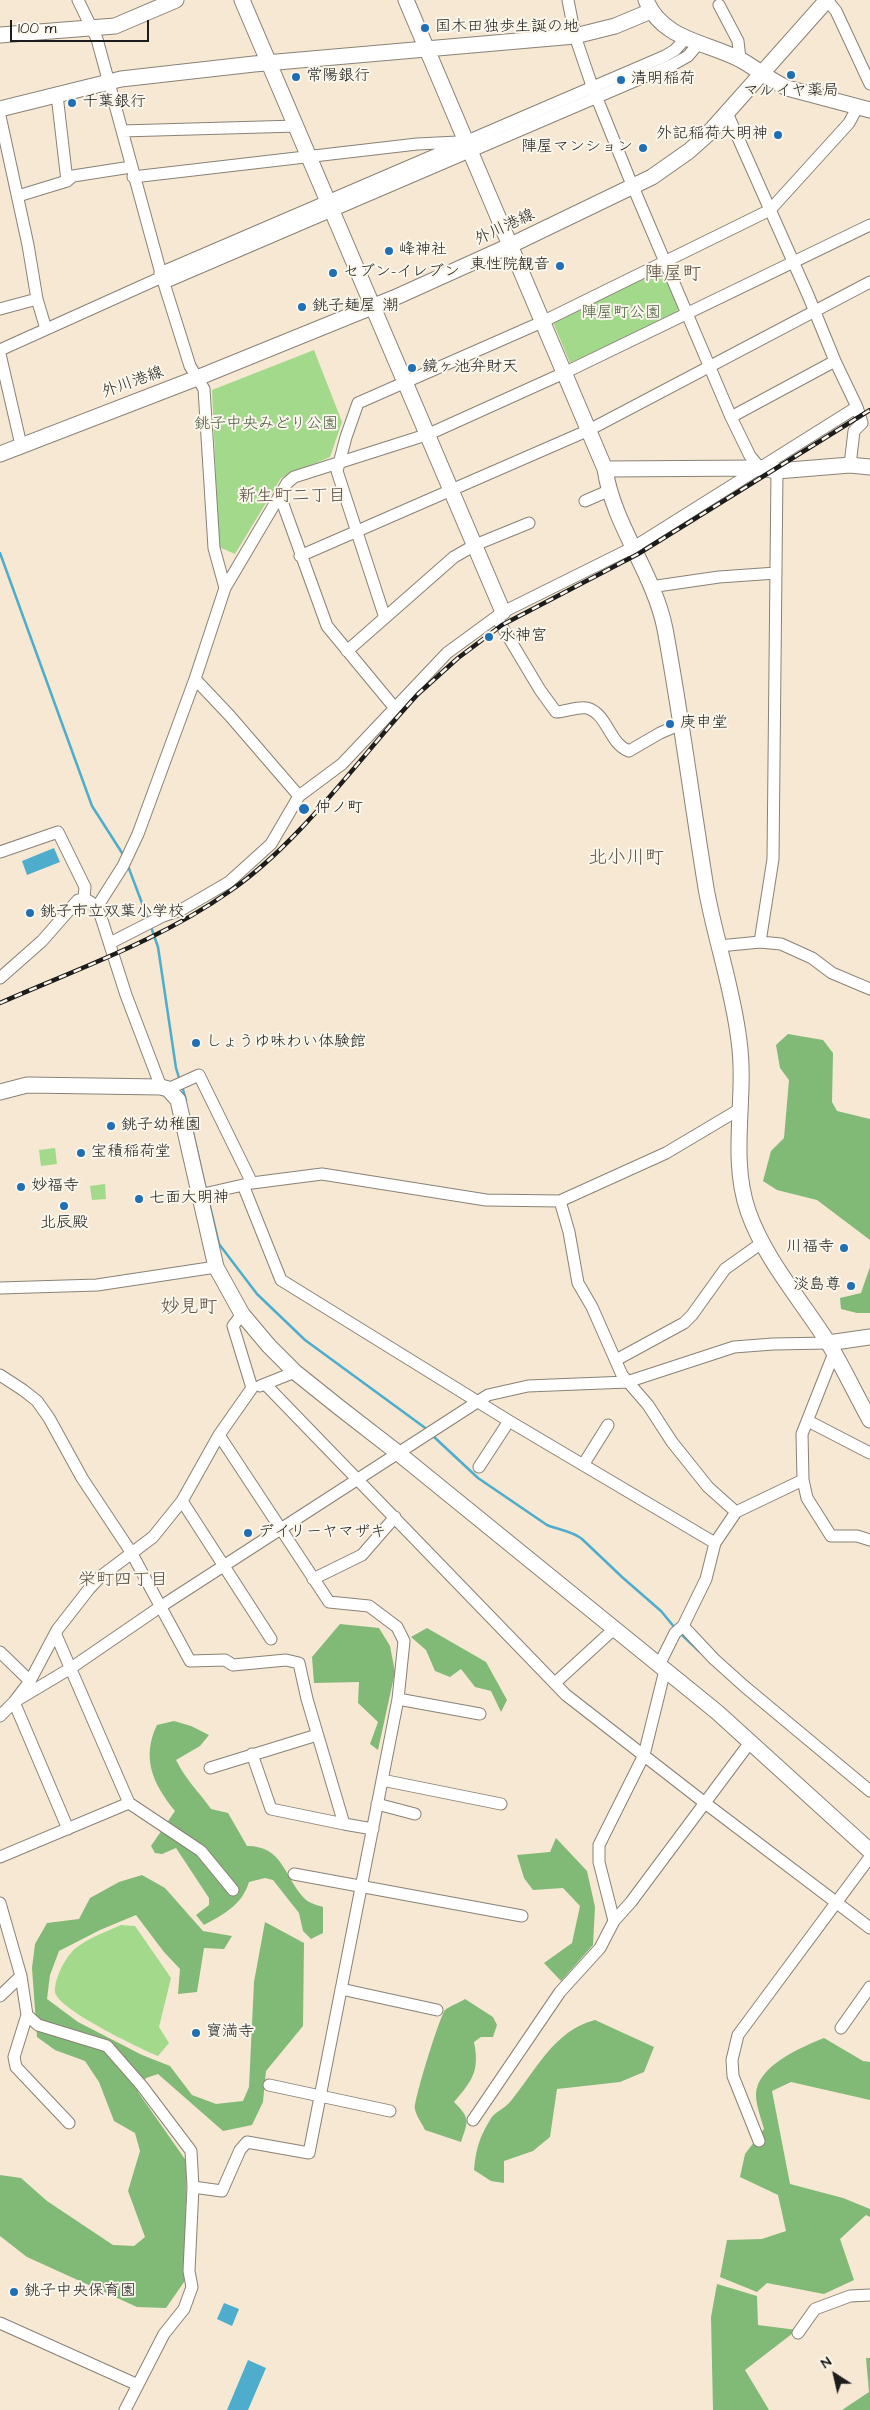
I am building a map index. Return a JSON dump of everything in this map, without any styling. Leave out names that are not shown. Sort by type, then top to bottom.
[{"type":"street","points":[[78,0],[98,39],[132,172],[162,278],[190,366],[204,389],[214,548],[225,588]]},
{"type":"street","points":[[0,35],[91,26],[115,26],[176,0]]},
{"type":"street","points":[[242,0],[373,308],[429,434],[475,545],[500,615],[540,690],[556,712],[585,708],[597,713],[620,748],[629,751],[660,733],[681,724]]},
{"type":"street","points":[[406,0],[467,148],[606,469],[608,491],[634,547],[665,628],[706,889],[739,1038],[742,1074],[739,1146],[742,1187],[748,1211],[762,1242],[831,1348],[870,1420]]},
{"type":"street","points":[[568,0],[575,36],[592,86],[633,187],[731,417],[750,456],[760,468]]},
{"type":"street","points":[[827,0],[836,10],[865,59],[870,84]]},
{"type":"street","name":"外川港線","points":[[0,454],[373,308],[633,187],[670,166],[689,151],[727,113],[761,72],[827,0]]},
{"type":"street","points":[[719,5],[738,41],[740,59]]},
{"type":"street","points":[[0,109],[121,79],[575,36],[615,26],[649,6],[664,26],[693,41],[740,59],[776,83],[787,88],[864,109]]},
{"type":"street","points":[[18,196],[67,181],[73,176],[310,157],[417,144],[467,148],[592,86],[664,56],[693,41]]},
{"type":"street","points":[[0,350],[162,278],[467,148],[597,98],[681,61],[693,41]]},
{"type":"street","points":[[57,95],[67,181]]},
{"type":"street","points":[[385,618],[337,472],[346,437],[358,403],[542,322],[770,210],[864,109]]},
{"type":"street","points":[[727,113],[815,311],[834,361],[857,407],[866,420],[854,431],[850,465]]},
{"type":"street","points":[[0,116],[18,196],[37,299],[46,329]]},
{"type":"street","points":[[122,131],[297,126]]},
{"type":"street","points":[[97,907],[123,866],[135,842],[195,679],[225,588],[287,483],[294,477],[429,434],[564,373],[870,226]]},
{"type":"street","points":[[300,556],[589,430],[870,282]]},
{"type":"street","points":[[0,309],[37,299]]},
{"type":"street","points":[[0,354],[21,445]]},
{"type":"street","points":[[731,417],[834,361]]},
{"type":"street","points":[[110,943],[163,916],[181,910],[228,882],[270,844],[299,796],[342,764],[447,653],[500,615],[634,547],[857,407]]},
{"type":"street","points":[[606,469],[760,468],[777,471],[850,465],[870,467]]},
{"type":"street","points":[[760,942],[773,859],[777,471]]},
{"type":"street","points":[[585,501],[608,491]]},
{"type":"street","points":[[280,496],[300,556],[328,626],[394,707]]},
{"type":"street","points":[[347,651],[454,558],[475,545],[529,523]]},
{"type":"street","points":[[650,587],[776,573]]},
{"type":"street","points":[[195,679],[230,716],[299,796]]},
{"type":"street","points":[[0,852],[58,832],[85,887],[84,898]]},
{"type":"street","points":[[84,898],[97,907],[126,995],[164,1088],[178,1100],[216,1267],[242,1314],[269,1346],[295,1372],[615,1628],[751,1741],[870,1851]]},
{"type":"street","points":[[0,978],[35,947],[73,905],[84,898]]},
{"type":"street","points":[[719,946],[760,942],[781,944],[812,958],[832,973],[870,989]]},
{"type":"street","points":[[0,1092],[27,1085],[164,1088],[199,1075],[248,1184],[281,1280],[583,1466],[715,1543]]},
{"type":"street","points":[[199,1195],[248,1184],[322,1174],[486,1200],[560,1201],[666,1153],[740,1109]]},
{"type":"street","points":[[560,1201],[570,1232],[578,1283],[627,1382],[648,1405],[672,1442],[708,1487],[736,1512]]},
{"type":"street","points":[[616,1360],[684,1323],[692,1315],[725,1269],[762,1242]]},
{"type":"street","points":[[0,1288],[97,1285],[216,1267]]},
{"type":"street","points":[[242,1314],[234,1326],[252,1388]]},
{"type":"street","points":[[14,1702],[71,1668],[160,1607],[477,1401],[500,1391],[528,1386],[627,1382],[734,1347],[773,1344],[831,1348],[870,1338]]},
{"type":"street","points":[[831,1348],[802,1434],[803,1480],[807,1498],[831,1536],[857,1536],[870,1540]]},
{"type":"street","points":[[0,1716],[14,1702],[30,1680],[56,1635],[88,1589],[131,1552],[153,1537],[182,1501],[219,1435],[252,1388],[266,1385],[295,1372]]},
{"type":"street","points":[[0,1375],[30,1396],[50,1418],[82,1478],[131,1552],[190,1661],[225,1660],[233,1665],[286,1660],[299,1663],[317,1735],[344,1824]]},
{"type":"street","points":[[266,1385],[566,1695],[870,1928]]},
{"type":"street","points":[[808,1420],[870,1453]]},
{"type":"street","points":[[479,1467],[509,1421]]},
{"type":"street","points":[[583,1466],[608,1426]]},
{"type":"street","points":[[193,2187],[222,2191],[240,2150],[247,2142],[309,2153],[398,1699],[404,1641],[397,1627],[369,1606],[329,1602],[219,1435]]},
{"type":"street","points":[[614,1921],[599,1862],[599,1845],[644,1755],[662,1668],[675,1633],[683,1626],[706,1579],[715,1543],[736,1512],[803,1480]]},
{"type":"street","points":[[182,1501],[271,1639]]},
{"type":"street","points":[[313,1579],[362,1555],[395,1517]]},
{"type":"street","points":[[683,1626],[732,1675],[870,1791]]},
{"type":"street","points":[[555,1683],[615,1628]]},
{"type":"street","points":[[56,1635],[129,1803],[201,1851],[233,1890]]},
{"type":"street","points":[[0,1652],[30,1680]]},
{"type":"street","points":[[398,1699],[480,1714]]},
{"type":"street","points":[[14,1702],[68,1829]]},
{"type":"street","points":[[210,1768],[317,1735]]},
{"type":"street","points":[[473,2120],[560,1992],[600,1948],[614,1921],[632,1902],[751,1741]]},
{"type":"street","points":[[252,1754],[271,1809],[373,1829]]},
{"type":"street","points":[[382,1780],[501,1804]]},
{"type":"street","points":[[0,1858],[129,1803]]},
{"type":"street","points":[[378,1804],[415,1814]]},
{"type":"street","points":[[759,2141],[732,2076],[732,2060],[738,2035],[835,1901],[870,1857]]},
{"type":"street","points":[[294,1874],[362,1885],[522,1916]]},
{"type":"street","points":[[0,1904],[21,1976],[26,2015],[14,2057],[16,2067],[69,2123]]},
{"type":"street","points":[[0,1996],[21,1976]]},
{"type":"street","points":[[841,2028],[870,1987]]},
{"type":"street","points":[[341,1990],[437,2010]]},
{"type":"street","points":[[26,2015],[38,2025],[107,2046],[142,2086],[191,2151],[193,2187],[189,2271],[192,2287],[184,2309],[164,2334],[138,2385],[130,2408]]},
{"type":"street","points":[[269,2085],[390,2111]]},
{"type":"street","points":[[798,2333],[815,2309],[850,2296],[870,2295]]},
{"type":"street","points":[[0,2323],[138,2385]]},
{"type":"green space","name":"陣屋町公園","points":[[659,270],[663,272],[679,308],[676,313],[570,363],[553,322]]},
{"type":"green space","name":"銚子中央みどり公園","points":[[314,350],[342,422],[330,457],[281,478],[235,554],[219,547],[212,390]]},
{"type":"green space","points":[[788,1034],[823,1040],[833,1053],[832,1102],[837,1111],[870,1119],[870,1240],[817,1200],[777,1190],[763,1181],[771,1151],[784,1138],[789,1080],[780,1068],[776,1045]]},
{"type":"green space","points":[[55,1148],[57,1164],[41,1166],[39,1150]]},
{"type":"green space","points":[[105,1184],[106,1199],[92,1200],[90,1186]]},
{"type":"green space","points":[[870,1267],[870,1313],[857,1313],[841,1309],[840,1298],[861,1293]]},
{"type":"green space","points":[[340,1624],[379,1628],[390,1646],[395,1672],[378,1750],[370,1744],[378,1722],[358,1703],[359,1682],[314,1683],[312,1657]]},
{"type":"green space","points":[[427,1628],[486,1662],[507,1700],[501,1712],[491,1691],[475,1687],[461,1669],[450,1677],[435,1671],[426,1650],[411,1637]]},
{"type":"green space","points":[[174,1721],[191,1726],[209,1735],[200,1746],[176,1760],[184,1773],[211,1809],[228,1813],[247,1846],[259,1847],[269,1851],[282,1865],[305,1899],[323,1907],[323,1933],[311,1939],[303,1931],[299,1913],[273,1880],[265,1878],[249,1882],[237,1903],[225,1913],[204,1925],[196,1915],[209,1905],[209,1898],[176,1848],[162,1854],[155,1853],[151,1846],[175,1811],[155,1781],[150,1760],[152,1737],[157,1725]]},
{"type":"green space","points":[[556,1838],[587,1871],[595,1907],[593,1945],[561,1981],[544,1963],[572,1943],[580,1906],[563,1888],[533,1890],[524,1878],[517,1855],[550,1852]]},
{"type":"green space","points":[[142,1875],[165,1888],[203,1931],[232,1936],[224,1949],[204,1948],[197,1992],[178,1994],[180,1969],[164,1952],[136,1915],[100,1930],[59,1951],[50,1975],[47,1999],[78,2022],[142,2055],[170,2066],[192,2095],[216,2104],[243,2101],[249,2087],[254,1982],[265,1922],[304,1943],[303,2026],[266,2071],[263,2102],[252,2125],[223,2131],[158,2074],[146,2078],[138,2092],[187,2162],[184,2282],[166,2308],[137,2307],[27,2257],[0,2236],[0,2175],[21,2178],[47,2201],[113,2245],[134,2246],[145,2237],[128,2191],[140,2151],[135,2133],[114,2121],[99,2082],[85,2061],[55,2050],[37,2037],[32,1968],[35,1944],[47,1923],[79,1919],[90,1898],[119,1882]]},
{"type":"green space","points":[[121,1925],[135,1926],[171,1978],[159,2027],[169,2043],[158,2056],[84,2018],[59,1999],[55,1992],[60,1971],[71,1953],[88,1940]]},
{"type":"green space","points":[[465,1999],[493,2017],[497,2025],[493,2037],[481,2037],[474,2042],[476,2061],[473,2075],[466,2088],[454,2102],[467,2120],[461,2142],[425,2130],[415,2109],[422,2076],[442,2016],[449,2007]]},
{"type":"green space","points":[[595,2020],[654,2047],[644,2072],[620,2082],[557,2089],[550,2137],[533,2151],[504,2161],[504,2183],[491,2181],[474,2170],[483,2132],[492,2117],[510,2102],[557,2042],[581,2025]]},
{"type":"green space","points":[[824,2038],[863,2061],[870,2062],[870,2100],[791,2082],[772,2091],[790,2184],[843,2198],[870,2209],[870,2217],[866,2215],[840,2239],[854,2280],[824,2294],[767,2283],[757,2292],[720,2277],[727,2240],[762,2239],[786,2231],[778,2195],[740,2177],[745,2154],[764,2129],[756,2099],[758,2085],[764,2075],[782,2059]]},
{"type":"green space","points":[[717,2284],[757,2296],[758,2325],[797,2330],[745,2370],[769,2410],[713,2410],[711,2317]]},
{"type":"green space","points":[[866,2358],[870,2358],[870,2410],[842,2410],[869,2392]]},
{"type":"water","points":[[54,848],[60,862],[27,875],[22,861]]},
{"type":"water","points":[[224,2303],[239,2309],[232,2326],[217,2319]]},
{"type":"water","points":[[248,2360],[266,2368],[248,2410],[227,2410]]},
{"type":"waterway","points":[[0,553],[92,806],[124,856]]},
{"type":"waterway","points":[[128,866],[148,919]]},
{"type":"waterway","points":[[151,927],[158,947],[176,1068],[180,1081]]},
{"type":"waterway","points":[[182,1086],[186,1100]]},
{"type":"waterway","points":[[189,1115],[206,1190]]},
{"type":"waterway","points":[[208,1198],[219,1244],[257,1294],[305,1340],[428,1430]]},
{"type":"waterway","points":[[433,1436],[478,1478],[547,1525],[570,1532],[582,1539],[661,1611],[675,1628]]},
{"type":"waterway","points":[[681,1634],[700,1652]]},
{"type":"railway","points":[[0,1003],[147,939],[176,924],[230,891],[281,849],[418,694],[458,658],[502,625],[638,554],[870,410]]},
{"type":"place","name":"国木田独歩生誕の地","points":[[425,28]]},
{"type":"place","name":"マルイヤ薬局","points":[[791,75]]},
{"type":"place","name":"常陽銀行","points":[[296,77]]},
{"type":"place","name":"清明稲荷","points":[[621,80]]},
{"type":"place","name":"千葉銀行","points":[[72,103]]},
{"type":"place","name":"外記稲荷大明神","points":[[778,135]]},
{"type":"place","name":"陣屋マンション","points":[[643,148]]},
{"type":"place","name":"峰神社","points":[[389,251]]},
{"type":"place","name":"東性院観音","points":[[560,266]]},
{"type":"place","name":"セブン-イレブン","points":[[333,273]]},
{"type":"place","name":"銚子麺屋 潮","points":[[302,307]]},
{"type":"place","name":"鏡ヶ池弁財天","points":[[412,368]]},
{"type":"place","name":"水神宮","points":[[489,637]]},
{"type":"place","name":"庚申堂","points":[[670,724]]},
{"type":"place","name":"仲ノ町","points":[[304,809]]},
{"type":"place","name":"銚子市立双葉小学校","points":[[30,913]]},
{"type":"place","name":"しょうゆ味わい体験館","points":[[196,1043]]},
{"type":"place","name":"銚子幼稚園","points":[[111,1126]]},
{"type":"place","name":"宝積稲荷堂","points":[[81,1153]]},
{"type":"place","name":"妙福寺","points":[[21,1187]]},
{"type":"place","name":"七面大明神","points":[[139,1199]]},
{"type":"place","name":"北辰殿","points":[[64,1206]]},
{"type":"place","name":"川福寺","points":[[844,1248]]},
{"type":"place","name":"淡島尊","points":[[851,1286]]},
{"type":"place","name":"デイリーヤマザキ","points":[[248,1533]]},
{"type":"place","name":"寶満寺","points":[[196,2033]]},
{"type":"place","name":"銚子中央保育園","points":[[14,2292]]},
{"type":"district","name":"陣屋町","points":[[673,275]]},
{"type":"district","name":"新生町二丁目","points":[[292,497]]},
{"type":"district","name":"北小川町","points":[[626,859]]},
{"type":"district","name":"妙見町","points":[[189,1308]]},
{"type":"district","name":"栄町四丁目","points":[[123,1581]]}]
